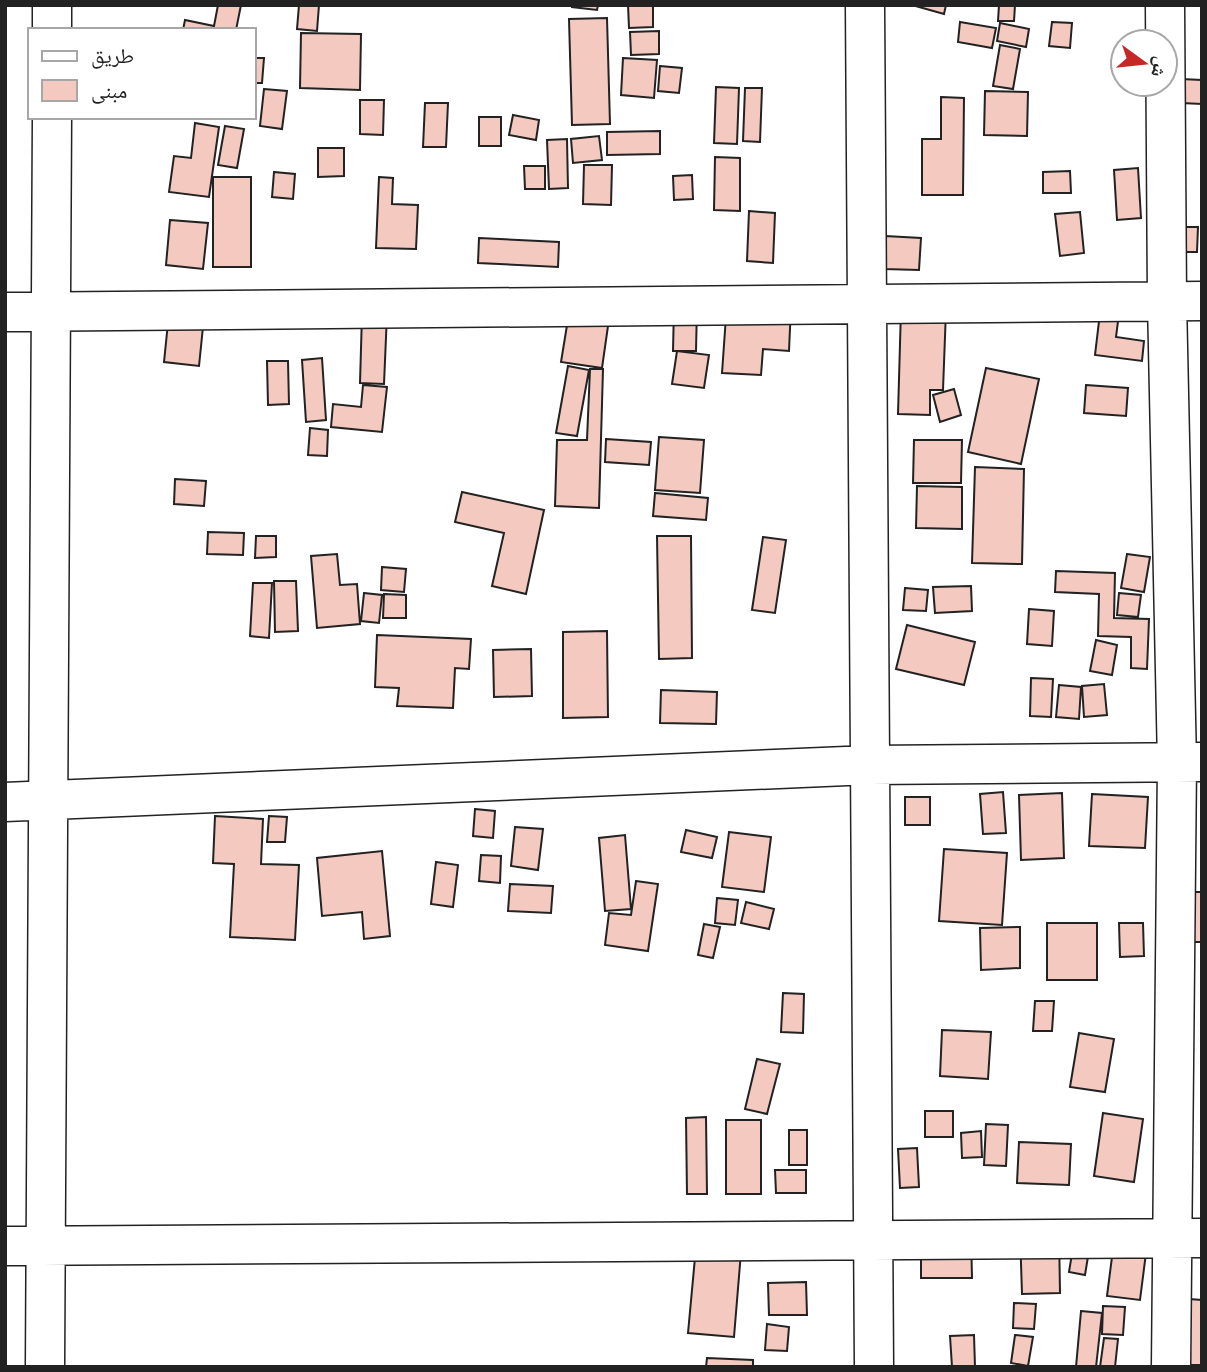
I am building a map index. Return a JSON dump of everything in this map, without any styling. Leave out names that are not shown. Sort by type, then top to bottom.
[{"type":"street","points":[[52,5],[52,28]]},
{"type":"street","points":[[865,5],[874,1367]]},
{"type":"street","points":[[1165,5],[1184,301],[1190,763],[1187,1238],[1171,1367]]},
{"type":"street","points":[[45,1367],[52,119]]},
{"type":"street","points":[[5,312],[1184,301]]},
{"type":"street","points":[[5,802],[870,765],[1190,763]]},
{"type":"street","points":[[5,1246],[1187,1238]]},
{"type":"building","points":[[218,5],[241,5],[236,28],[183,28],[185,20],[214,26]]},
{"type":"building","points":[[299,5],[319,5],[317,31],[297,29]]},
{"type":"building","points":[[572,5],[598,5],[597,10]]},
{"type":"building","points":[[628,5],[653,5],[653,27],[629,28]]},
{"type":"building","points":[[912,5],[946,5],[944,14]]},
{"type":"building","points":[[999,5],[1015,5],[1014,21],[998,21]]},
{"type":"building","points":[[607,18],[610,124],[572,125],[569,19]]},
{"type":"building","points":[[960,22],[996,28],[992,48],[958,42]]},
{"type":"building","points":[[1052,22],[1072,23],[1070,48],[1049,46]]},
{"type":"building","points":[[1000,23],[1029,29],[1026,47],[997,41]]},
{"type":"building","points":[[659,31],[659,54],[631,55],[630,32]]},
{"type":"building","points":[[301,33],[361,34],[360,90],[300,88]]},
{"type":"building","points":[[1000,45],[1020,49],[1013,89],[993,86]]},
{"type":"building","points":[[256,58],[264,58],[262,83],[256,83]]},
{"type":"building","points":[[623,58],[657,60],[654,98],[621,95]]},
{"type":"building","points":[[660,66],[682,68],[679,93],[658,91]]},
{"type":"building","points":[[1181,79],[1202,80],[1202,104],[1181,103]]},
{"type":"building","points":[[716,87],[739,88],[737,144],[714,143]]},
{"type":"building","points":[[745,88],[762,88],[760,142],[743,141]]},
{"type":"building","points":[[264,89],[287,91],[282,129],[260,126]]},
{"type":"building","points":[[985,91],[1028,92],[1027,136],[984,135]]},
{"type":"building","points":[[941,97],[964,98],[963,195],[922,195],[922,139],[941,139]]},
{"type":"building","points":[[360,100],[384,100],[383,135],[360,134]]},
{"type":"building","points":[[425,103],[448,103],[446,147],[423,147]]},
{"type":"building","points":[[513,115],[539,120],[536,140],[509,135]]},
{"type":"building","points":[[479,117],[501,117],[501,146],[479,146]]},
{"type":"building","points":[[195,123],[219,127],[209,197],[169,192],[174,156],[191,158]]},
{"type":"building","points":[[225,126],[244,129],[237,168],[218,165]]},
{"type":"building","points":[[660,131],[660,154],[607,155],[607,132]]},
{"type":"building","points":[[599,136],[602,160],[573,163],[571,139]]},
{"type":"building","points":[[567,139],[568,188],[549,189],[547,140]]},
{"type":"building","points":[[318,148],[344,148],[344,176],[318,177]]},
{"type":"building","points":[[715,157],[740,158],[740,211],[714,210]]},
{"type":"building","points":[[584,165],[612,165],[611,205],[583,204]]},
{"type":"building","points":[[524,166],[545,166],[545,189],[525,189]]},
{"type":"building","points":[[1138,168],[1141,218],[1117,220],[1114,170]]},
{"type":"building","points":[[1070,171],[1071,193],[1043,193],[1043,172]]},
{"type":"building","points":[[274,172],[295,174],[293,199],[272,197]]},
{"type":"building","points":[[692,175],[693,199],[674,200],[673,176]]},
{"type":"building","points":[[213,177],[251,177],[251,267],[213,267]]},
{"type":"building","points":[[379,177],[393,178],[392,204],[418,205],[416,249],[376,248]]},
{"type":"building","points":[[749,211],[775,213],[773,263],[747,261]]},
{"type":"building","points":[[1080,212],[1084,253],[1060,256],[1055,214]]},
{"type":"building","points":[[170,220],[208,223],[203,269],[166,265]]},
{"type":"building","points":[[1178,227],[1198,227],[1197,252],[1177,252]]},
{"type":"building","points":[[885,236],[921,238],[919,270],[884,269]]},
{"type":"building","points":[[479,238],[559,242],[558,267],[478,263]]},
{"type":"building","points":[[1102,296],[1121,298],[1116,337],[1144,341],[1142,361],[1095,355]]},
{"type":"building","points":[[727,302],[791,306],[789,351],[763,349],[761,375],[722,373]]},
{"type":"building","points":[[674,306],[697,306],[696,351],[673,351]]},
{"type":"building","points":[[901,309],[946,310],[943,390],[930,390],[930,415],[898,414]]},
{"type":"building","points":[[169,313],[204,317],[199,366],[164,362]]},
{"type":"building","points":[[569,313],[609,319],[602,368],[561,362]]},
{"type":"building","points":[[362,314],[387,314],[384,384],[360,383]]},
{"type":"building","points":[[677,351],[709,355],[704,388],[672,384]]},
{"type":"building","points":[[322,358],[326,420],[306,422],[302,360]]},
{"type":"building","points":[[267,361],[288,361],[289,404],[268,405]]},
{"type":"building","points":[[568,366],[589,370],[577,436],[556,433]]},
{"type":"building","points":[[986,368],[1039,379],[1021,464],[968,452]]},
{"type":"building","points":[[590,369],[603,369],[599,508],[555,506],[557,440],[587,440]]},
{"type":"building","points":[[363,385],[387,387],[382,432],[331,427],[333,404],[361,407]]},
{"type":"building","points":[[1086,385],[1128,388],[1126,416],[1084,413]]},
{"type":"building","points":[[954,389],[961,415],[940,422],[933,395]]},
{"type":"building","points":[[310,428],[328,430],[327,456],[308,455]]},
{"type":"building","points":[[659,437],[704,440],[700,493],[655,490]]},
{"type":"building","points":[[606,439],[651,442],[649,465],[605,462]]},
{"type":"building","points":[[914,440],[962,440],[961,483],[913,483]]},
{"type":"building","points":[[975,467],[1024,469],[1022,564],[972,563]]},
{"type":"building","points":[[175,479],[206,481],[204,506],[174,504]]},
{"type":"building","points":[[917,486],[962,487],[962,529],[916,528]]},
{"type":"building","points":[[462,492],[544,510],[526,594],[492,586],[504,533],[455,522]]},
{"type":"building","points":[[655,493],[708,498],[706,520],[653,516]]},
{"type":"building","points":[[208,532],[244,533],[243,555],[207,554]]},
{"type":"building","points":[[256,536],[276,536],[276,557],[255,558]]},
{"type":"building","points":[[657,536],[691,536],[692,658],[659,659]]},
{"type":"building","points":[[763,537],[786,540],[775,613],[752,610]]},
{"type":"building","points":[[337,554],[340,585],[357,584],[360,624],[317,628],[311,556]]},
{"type":"building","points":[[1127,554],[1150,557],[1144,592],[1121,588]]},
{"type":"building","points":[[382,567],[406,569],[404,592],[381,590]]},
{"type":"building","points":[[1056,571],[1115,573],[1114,618],[1149,619],[1147,669],[1131,668],[1131,637],[1098,636],[1099,594],[1055,592]]},
{"type":"building","points":[[274,581],[296,581],[298,631],[275,632]]},
{"type":"building","points":[[253,583],[272,583],[269,638],[250,636]]},
{"type":"building","points":[[971,586],[972,611],[935,613],[933,587]]},
{"type":"building","points":[[905,588],[928,590],[926,611],[903,610]]},
{"type":"building","points":[[364,593],[382,595],[379,623],[361,621]]},
{"type":"building","points":[[1119,593],[1141,595],[1138,617],[1117,615]]},
{"type":"building","points":[[384,594],[406,595],[406,618],[383,618]]},
{"type":"building","points":[[1029,609],[1054,611],[1052,646],[1027,644]]},
{"type":"building","points":[[907,625],[975,642],[964,685],[896,669]]},
{"type":"building","points":[[607,631],[608,717],[563,718],[563,632]]},
{"type":"building","points":[[377,635],[471,639],[469,669],[455,668],[453,708],[397,706],[399,688],[375,687]]},
{"type":"building","points":[[1096,640],[1117,645],[1112,675],[1090,671]]},
{"type":"building","points":[[531,649],[532,696],[494,697],[493,650]]},
{"type":"building","points":[[1031,678],[1053,679],[1051,717],[1030,716]]},
{"type":"building","points":[[1104,684],[1107,715],[1084,717],[1082,686]]},
{"type":"building","points":[[1059,685],[1081,687],[1079,719],[1056,717]]},
{"type":"building","points":[[661,690],[717,692],[716,724],[660,723]]},
{"type":"building","points":[[1003,792],[1006,833],[983,834],[980,794]]},
{"type":"building","points":[[1062,793],[1064,858],[1021,860],[1019,795]]},
{"type":"building","points":[[1092,794],[1148,797],[1145,848],[1089,846]]},
{"type":"building","points":[[905,797],[930,797],[930,825],[905,825]]},
{"type":"building","points":[[475,809],[495,811],[493,838],[473,836]]},
{"type":"building","points":[[215,816],[263,819],[261,864],[299,865],[295,940],[230,937],[234,864],[213,863]]},
{"type":"building","points":[[269,816],[287,817],[285,842],[267,842]]},
{"type":"building","points":[[515,827],[543,829],[538,870],[511,866]]},
{"type":"building","points":[[686,830],[717,837],[712,858],[681,852]]},
{"type":"building","points":[[729,832],[771,837],[764,892],[722,887]]},
{"type":"building","points":[[625,835],[631,909],[605,911],[599,838]]},
{"type":"building","points":[[944,849],[1007,853],[1002,925],[939,921]]},
{"type":"building","points":[[382,851],[390,936],[364,939],[362,912],[322,916],[317,858]]},
{"type":"building","points":[[481,855],[501,856],[500,883],[479,881]]},
{"type":"building","points":[[436,862],[458,865],[453,907],[431,904]]},
{"type":"building","points":[[636,881],[658,884],[648,951],[605,945],[609,913],[631,915]]},
{"type":"building","points":[[510,884],[553,886],[551,913],[508,911]]},
{"type":"building","points":[[1192,892],[1202,892],[1202,942],[1193,942]]},
{"type":"building","points":[[717,898],[738,900],[735,925],[715,923]]},
{"type":"building","points":[[746,902],[774,909],[769,929],[741,923]]},
{"type":"building","points":[[1047,923],[1097,923],[1097,980],[1047,980]]},
{"type":"building","points":[[1119,923],[1143,923],[1144,956],[1120,957]]},
{"type":"building","points":[[704,924],[720,927],[713,958],[698,955]]},
{"type":"building","points":[[1020,927],[1020,968],[981,970],[980,928]]},
{"type":"building","points":[[783,993],[804,994],[803,1033],[781,1032]]},
{"type":"building","points":[[1035,1001],[1054,1001],[1052,1031],[1033,1031]]},
{"type":"building","points":[[942,1030],[991,1032],[988,1079],[940,1076]]},
{"type":"building","points":[[1079,1033],[1114,1039],[1105,1092],[1070,1087]]},
{"type":"building","points":[[757,1059],[780,1064],[767,1114],[745,1109]]},
{"type":"building","points":[[925,1111],[953,1111],[953,1137],[925,1137]]},
{"type":"building","points":[[1103,1113],[1143,1119],[1134,1182],[1094,1176]]},
{"type":"building","points":[[706,1117],[707,1194],[687,1194],[686,1118]]},
{"type":"building","points":[[726,1120],[761,1120],[761,1194],[726,1194]]},
{"type":"building","points":[[986,1124],[1008,1125],[1006,1166],[984,1165]]},
{"type":"building","points":[[789,1130],[807,1130],[807,1165],[789,1165]]},
{"type":"building","points":[[981,1131],[982,1157],[962,1158],[961,1133]]},
{"type":"building","points":[[1019,1142],[1071,1144],[1069,1185],[1017,1183]]},
{"type":"building","points":[[917,1148],[919,1187],[900,1188],[898,1149]]},
{"type":"building","points":[[775,1170],[806,1170],[806,1193],[776,1193]]},
{"type":"building","points":[[1076,1229],[1092,1232],[1085,1275],[1069,1272]]},
{"type":"building","points":[[1059,1231],[1060,1293],[1022,1294],[1020,1232]]},
{"type":"building","points":[[971,1232],[972,1278],[921,1278],[921,1233]]},
{"type":"building","points":[[697,1236],[742,1240],[734,1337],[688,1333]]},
{"type":"building","points":[[1113,1249],[1146,1253],[1140,1300],[1107,1296]]},
{"type":"building","points":[[806,1282],[807,1315],[769,1315],[768,1283]]},
{"type":"building","points":[[1189,1299],[1202,1300],[1202,1365],[1187,1365]]},
{"type":"building","points":[[1014,1303],[1036,1304],[1034,1329],[1013,1328]]},
{"type":"building","points":[[1103,1306],[1125,1307],[1123,1335],[1102,1334]]},
{"type":"building","points":[[1081,1311],[1102,1313],[1096,1367],[1076,1367]]},
{"type":"building","points":[[767,1324],[789,1327],[787,1351],[765,1350]]},
{"type":"building","points":[[974,1335],[975,1367],[952,1367],[950,1336]]},
{"type":"building","points":[[1015,1335],[1033,1337],[1028,1366],[1011,1363]]},
{"type":"building","points":[[1104,1338],[1118,1339],[1115,1367],[1100,1367]]},
{"type":"building","points":[[707,1358],[753,1360],[753,1367],[706,1367]]}]
